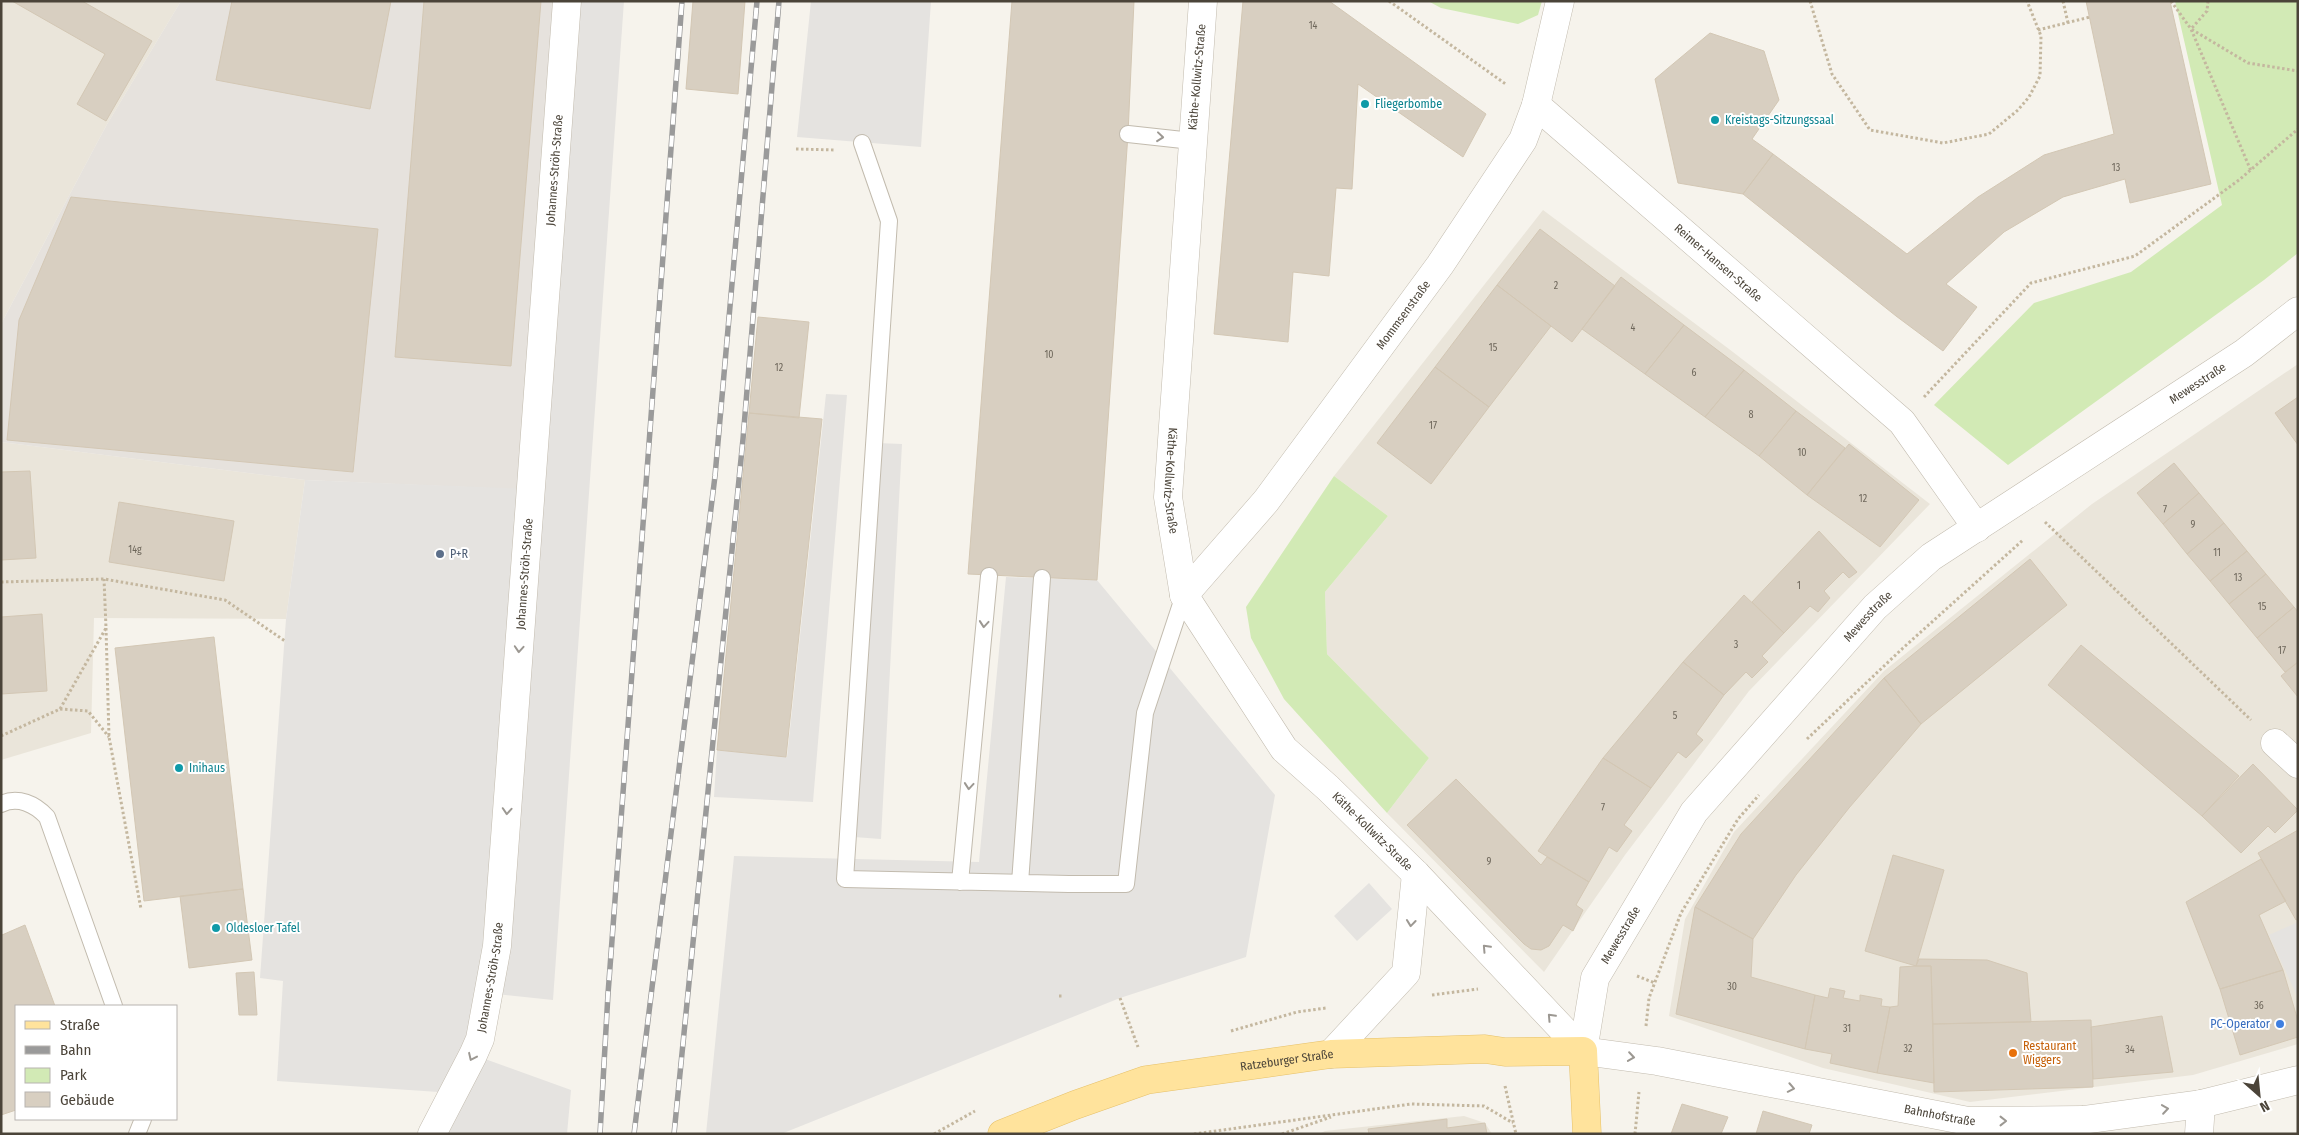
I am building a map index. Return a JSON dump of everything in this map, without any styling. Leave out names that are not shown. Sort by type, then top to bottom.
[{"type":"main road","name":"Ratzeburger Straße","points":[[1002,1134],[1075,1104],[1146,1080],[1331,1054],[1485,1049],[1505,1052],[1583,1051]]},
{"type":"main road","points":[[1583,1051],[1587,1134]]},
{"type":"street","name":"Johannes-Ströh-Straße","points":[[432,1134],[480,1039],[497,946],[568,1]]},
{"type":"street","name":"Käthe-Kollwitz-Straße","points":[[1203,1],[1168,497],[1184,595],[1284,749],[1328,788],[1416,874],[1583,1051]]},
{"type":"street","name":"Mommsenstraße","points":[[1184,595],[1266,501],[1440,265],[1522,140],[1536,105],[1560,1]]},
{"type":"street","name":"Reimer-Hansen-Straße","points":[[1536,105],[1902,422],[1977,528]]},
{"type":"street","name":"Mewesstraße","points":[[1583,1051],[1595,978],[1694,812],[1875,607],[1931,557],[2244,353],[2298,311]]},
{"type":"street","points":[[2275,743],[2298,764]]},
{"type":"street","name":"Käthe-Kollwitz-Straße","points":[[1331,1054],[1406,973],[1416,874]]},
{"type":"street","name":"Bahnhofstraße","points":[[1583,1051],[1642,1059],[1966,1128],[2083,1120],[2201,1104],[2298,1080]]},
{"type":"street","points":[[2198,1134],[2201,1104]]},
{"type":"lane","points":[[1128,134],[1192,141]]},
{"type":"lane","points":[[864,147],[889,221],[845,879],[1126,884],[1144,713],[1184,595]]},
{"type":"lane","points":[[960,882],[989,576]]},
{"type":"lane","points":[[1020,883],[1042,578]]},
{"type":"lane","points":[[1,804],[24,801],[38,807],[47,816],[114,1005]]},
{"type":"lane","points":[[137,1134],[143,1120]]},
{"type":"path","points":[[1389,1],[1536,105]]},
{"type":"path","points":[[1810,1],[1832,74],[1870,130],[1942,143],[1988,134],[2018,110],[2029,97],[2040,76],[2040,36],[2027,1]]},
{"type":"path","points":[[2063,1],[2068,22]]},
{"type":"path","points":[[2171,1],[2191,29],[2250,171]]},
{"type":"path","points":[[2191,29],[2207,11],[2208,1]]},
{"type":"path","points":[[2038,30],[2090,17]]},
{"type":"path","points":[[2191,29],[2248,62],[2298,71]]},
{"type":"path","points":[[1902,422],[2031,283],[2135,256],[2250,171],[2298,129]]},
{"type":"path","points":[[796,149],[864,147]]},
{"type":"path","points":[[2037,528],[2045,521],[2275,743]]},
{"type":"path","points":[[1802,744],[1903,648],[2030,534]]},
{"type":"path","points":[[104,579],[109,736],[141,909]]},
{"type":"path","points":[[1,582],[104,579],[225,600],[285,641]]},
{"type":"path","points":[[60,709],[106,628]]},
{"type":"path","points":[[1,736],[60,709],[88,711],[109,736]]},
{"type":"path","points":[[1633,1134],[1649,998],[1681,913],[1738,819],[1763,789]]},
{"type":"path","points":[[1059,996],[1064,996]]},
{"type":"path","points":[[1120,998],[1139,1048]]},
{"type":"path","points":[[1194,1134],[1411,1104],[1484,1106],[1513,1123]]},
{"type":"path","points":[[1282,1134],[1338,1114]]},
{"type":"shaded area","points":[[1,1],[181,1],[106,126],[1,324]]},
{"type":"shaded area","points":[[181,1],[567,1],[531,490],[305,480],[1,442],[1,324],[106,126]]},
{"type":"shaded area","name":"P+R","points":[[567,1],[624,1],[553,1000],[487,993],[474,1055],[571,1090],[567,1134],[432,1134],[453,1093],[277,1081],[283,981],[260,978],[286,619],[305,480],[531,489]]},
{"type":"shaded area","points":[[811,1],[931,1],[921,147],[797,137]]},
{"type":"shaded area","points":[[1543,210],[1729,349],[1930,504],[1749,691],[1625,855],[1544,972],[1387,813],[1429,758],[1327,654],[1325,592],[1388,516],[1334,476]]},
{"type":"shaded area","points":[[2298,364],[2298,1044],[2193,1075],[1970,1102],[1823,1068],[1669,1016],[1685,919],[1734,832],[1884,671],[2092,504]]},
{"type":"shaded area","points":[[826,394],[847,395],[813,802],[714,797],[717,750],[787,757]]},
{"type":"shaded area","points":[[1,442],[305,480],[286,619],[94,618],[91,733],[1,760]]},
{"type":"shaded area","points":[[877,443],[902,444],[881,839],[854,837]]},
{"type":"shaded area","points":[[1006,577],[1097,580],[1275,795],[1246,957],[1120,998],[781,1134],[706,1134],[734,856],[979,862]]},
{"type":"shaded area","points":[[1369,883],[1392,909],[1357,941],[1334,916]]},
{"type":"shaded area","points":[[2298,922],[2298,998],[2269,935]]},
{"type":"shaded area","points":[[1464,1116],[1485,1123],[1492,1134],[1319,1134],[1325,1131]]},
{"type":"green space","points":[[1428,1],[1542,1],[1538,15],[1518,24],[1441,8]]},
{"type":"green space","points":[[2175,1],[2298,1],[2298,253],[2264,280],[2008,465],[1934,405],[2034,303],[2131,272],[2222,205]]},
{"type":"green space","points":[[1334,476],[1388,516],[1325,592],[1327,654],[1429,758],[1387,813],[1284,699],[1251,638],[1246,607]]},
{"type":"building","points":[[12,1],[82,1],[152,41],[106,121],[77,104],[105,54]]},
{"type":"building","points":[[232,1],[391,1],[370,109],[216,80]]},
{"type":"building","points":[[424,1],[541,1],[511,366],[395,357]]},
{"type":"building","points":[[693,1],[745,1],[738,94],[686,89]]},
{"type":"building","points":[[1012,1],[1134,1],[1128,134],[1097,580],[968,574]]},
{"type":"building","points":[[1243,1],[1329,1],[1486,114],[1463,157],[1358,84],[1352,189],[1336,188],[1329,276],[1293,272],[1288,342],[1214,334]]},
{"type":"building","points":[[2086,1],[2170,1],[2211,184],[2130,203],[2125,179],[2063,197],[2004,232],[1946,284],[1977,307],[1943,351],[1743,194],[1773,154],[1907,254],[1978,197],[2044,155],[2114,134]]},
{"type":"building","name":"Kreistags-Sitzungssaal","points":[[1710,33],[1764,51],[1779,100],[1752,139],[1773,154],[1743,194],[1678,183],[1655,79]]},
{"type":"building","points":[[71,197],[378,229],[353,472],[7,440],[19,320]]},
{"type":"building","points":[[1540,229],[1615,286],[1572,342],[1497,285]]},
{"type":"building","points":[[1621,277],[1684,325],[1645,374],[1582,329]]},
{"type":"building","points":[[1497,285],[1551,326],[1489,407],[1435,367]]},
{"type":"building","points":[[758,317],[809,322],[799,418],[749,413]]},
{"type":"building","points":[[1684,325],[1744,370],[1705,417],[1645,374]]},
{"type":"building","points":[[1435,367],[1489,407],[1431,484],[1377,443]]},
{"type":"building","points":[[1744,370],[1796,411],[1759,456],[1705,417]]},
{"type":"building","points":[[2298,397],[2298,445],[2275,413]]},
{"type":"building","points":[[1796,411],[1845,448],[1807,495],[1759,456]]},
{"type":"building","points":[[749,413],[822,419],[786,757],[717,750]]},
{"type":"building","points":[[1849,444],[1919,500],[1880,547],[1807,495]]},
{"type":"building","points":[[2174,463],[2199,493],[2163,524],[2137,493]]},
{"type":"building","points":[[30,471],[36,558],[1,560],[1,472]]},
{"type":"building","points":[[2199,493],[2224,523],[2187,554],[2163,524]]},
{"type":"building","points":[[119,502],[234,521],[224,581],[109,562]]},
{"type":"building","points":[[2224,523],[2247,551],[2210,581],[2187,554]]},
{"type":"building","points":[[1819,531],[1857,572],[1849,578],[1843,572],[1824,591],[1830,598],[1818,612],[1810,606],[1784,633],[1752,602]]},
{"type":"building","points":[[2247,551],[2266,574],[2229,604],[2210,581]]},
{"type":"building","points":[[2030,559],[2067,605],[1921,724],[1884,678]]},
{"type":"building","points":[[2266,574],[2294,607],[2257,638],[2229,604]]},
{"type":"building","points":[[1744,595],[1784,633],[1762,656],[1768,662],[1752,678],[1746,672],[1724,695],[1683,662]]},
{"type":"building","points":[[2294,607],[2298,612],[2298,662],[2285,672],[2257,638]]},
{"type":"building","points":[[42,614],[47,691],[1,694],[1,617]]},
{"type":"building","name":"Inihaus","points":[[214,637],[243,889],[144,901],[115,648]]},
{"type":"building","points":[[2081,645],[2239,776],[2202,816],[2048,685]]},
{"type":"building","points":[[1683,662],[1724,695],[1696,734],[1703,740],[1686,758],[1678,752],[1651,788],[1603,758]]},
{"type":"building","points":[[2298,662],[2298,697],[2281,676]]},
{"type":"building","points":[[1884,678],[1921,724],[1849,808],[1796,875],[1753,939],[1695,907],[1741,834]]},
{"type":"building","points":[[1603,758],[1651,788],[1624,825],[1632,831],[1617,852],[1609,847],[1589,882],[1538,851]]},
{"type":"building","points":[[2253,764],[2298,810],[2275,833],[2268,826],[2241,853],[2202,816]]},
{"type":"building","points":[[1456,779],[1541,865],[1547,857],[1589,882],[1576,905],[1583,910],[1573,931],[1563,925],[1549,946],[1541,950],[1531,949],[1407,825]]},
{"type":"building","points":[[2298,830],[2298,919],[2296,920],[2258,853]]},
{"type":"building","points":[[1893,855],[1944,870],[1916,966],[1865,951]]},
{"type":"building","points":[[2261,859],[2286,901],[2259,915],[2283,970],[2220,989],[2186,902]]},
{"type":"building","name":"Oldesloer Tafel","points":[[243,889],[252,960],[189,968],[180,896]]},
{"type":"building","points":[[1695,907],[1753,939],[1751,977],[1815,995],[1805,1049],[1676,1014]]},
{"type":"building","points":[[25,925],[55,1005],[15,1005],[15,1110],[1,1115],[1,933],[2,935]]},
{"type":"building","points":[[1919,959],[1987,960],[2027,973],[2031,1022],[1933,1024],[1931,966],[1916,966]]},
{"type":"building","points":[[1931,966],[1934,1083],[1877,1073],[1890,1007],[1898,1006],[1900,967]]},
{"type":"building","points":[[2283,970],[2298,1021],[2298,1037],[2240,1055],[2220,989]]},
{"type":"building","points":[[254,972],[257,1015],[239,1015],[236,973]]},
{"type":"building","points":[[1830,988],[1845,991],[1843,998],[1860,1001],[1860,995],[1882,999],[1881,1006],[1890,1007],[1877,1073],[1830,1063],[1832,1054],[1805,1049],[1815,995],[1828,998]]},
{"type":"building","points":[[2162,1016],[2173,1072],[2093,1079],[2091,1027]]},
{"type":"building","name":"Restaurant Wiggers","points":[[2091,1020],[2093,1087],[1934,1092],[1933,1024]]},
{"type":"building","points":[[1682,1104],[1728,1117],[1721,1134],[1671,1134]]},
{"type":"building","points":[[1763,1111],[1812,1125],[1809,1134],[1756,1134]]},
{"type":"building","points":[[1447,1119],[1447,1128],[1485,1123],[1487,1134],[1369,1134],[1368,1129]]},
{"type":"railway","points":[[600,1134],[608,994],[682,1]]},
{"type":"railway","points":[[634,1134],[715,476],[757,1]]},
{"type":"railway","points":[[674,1134],[743,439],[779,1]]},
{"type":"place","name":"Fliegerbombe","points":[[1365,104]]},
{"type":"place","name":"Kreistags-Sitzungssaal","points":[[1715,120]]},
{"type":"place","name":"P+R","points":[[440,554]]},
{"type":"place","name":"Inihaus","points":[[179,768]]},
{"type":"place","name":"Oldesloer Tafel","points":[[216,928]]},
{"type":"place","name":"PC-Operator","points":[[2280,1024]]},
{"type":"place","name":"Restaurant Wiggers","points":[[2013,1053]]}]
